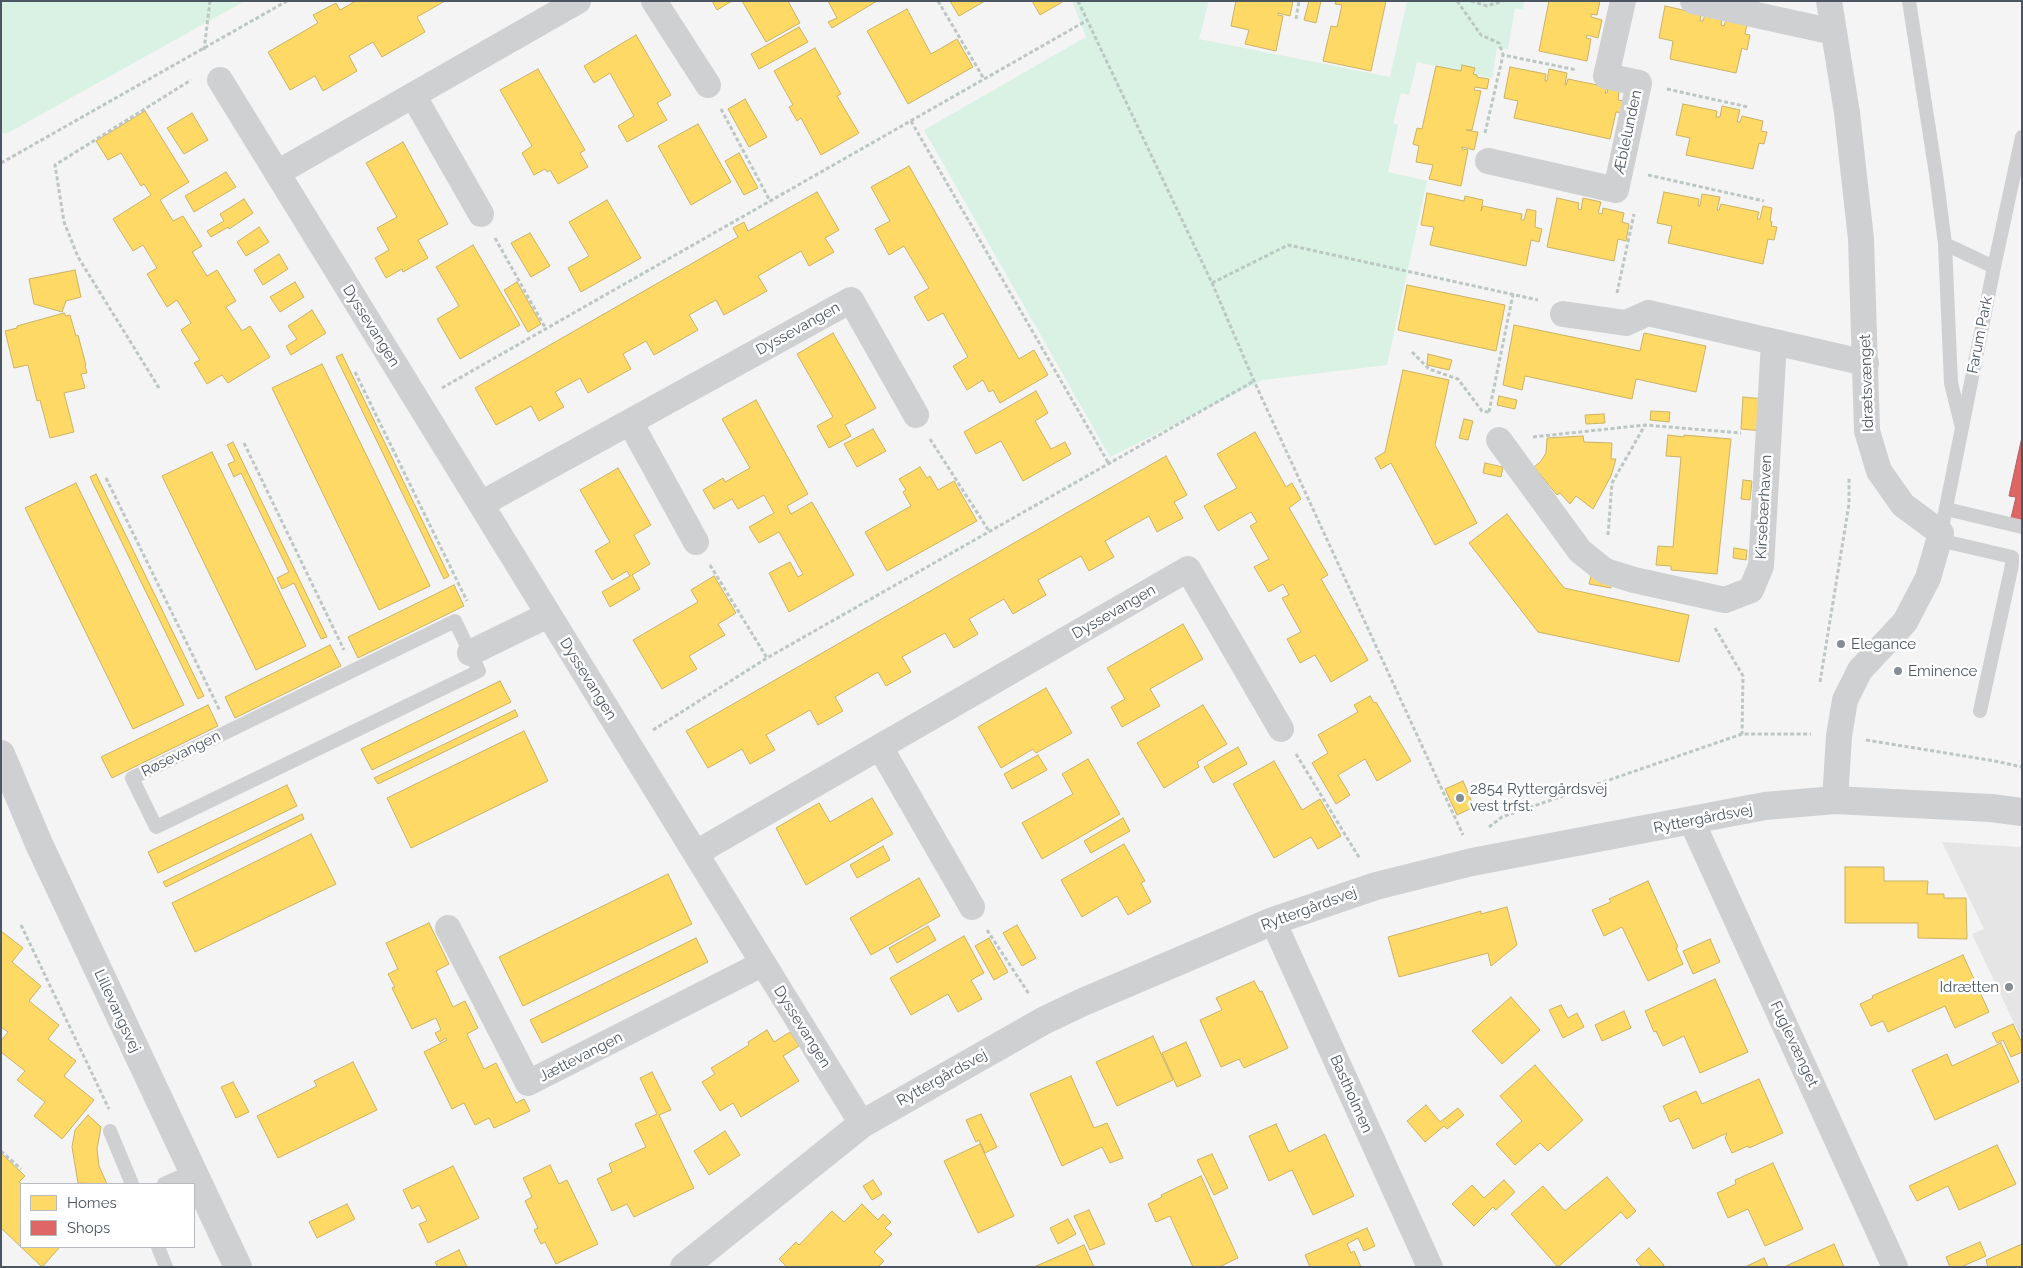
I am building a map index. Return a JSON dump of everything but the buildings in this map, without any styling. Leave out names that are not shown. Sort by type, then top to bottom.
[{"type":"street","points":[[277,173],[578,1]]},
{"type":"street","points":[[654,1],[708,85]]},
{"type":"street","points":[[1606,76],[1623,1]]},
{"type":"street","points":[[1693,1],[1736,6],[1834,32]]},
{"type":"street","name":"Idrætsvænget","points":[[1829,1],[1847,112],[1861,239],[1867,432],[1878,471],[1903,504],[1942,528]]},
{"type":"street","name":"Æblelunden","points":[[1488,162],[1616,190],[1640,83],[1606,76]]},
{"type":"street","name":"Dyssevangen","points":[[208,79],[277,173],[862,1124]]},
{"type":"street","points":[[413,96],[481,214]]},
{"type":"street","name":"Dyssevangen","points":[[481,504],[851,300],[916,415]]},
{"type":"street","points":[[1563,314],[1626,323],[1648,313],[1866,363]]},
{"type":"street","name":"Kirsebærhaven","points":[[1499,440],[1580,551],[1605,571],[1634,580],[1725,600],[1751,590],[1761,566],[1774,342]]},
{"type":"street","points":[[630,422],[696,542]]},
{"type":"street","points":[[1835,800],[1838,736],[1846,700],[1860,670],[1906,622],[1928,578],[1942,528]]},
{"type":"street","name":"Dyssevangen","points":[[696,853],[1188,569],[1280,729]]},
{"type":"street","points":[[470,653],[548,615]]},
{"type":"street","points":[[880,747],[972,907]]},
{"type":"street","name":"Lillevangsvej","points":[[1,754],[39,844],[238,1267]]},
{"type":"street","name":"Ryttergårdsvej","points":[[692,1264],[862,1124],[1045,1020],[1273,921],[1470,853],[1692,822],[1765,806],[1835,800],[1991,808],[2022,812]]},
{"type":"street","name":"Fuglevænget","points":[[1692,822],[1896,1267]]},
{"type":"street","name":"Bastholmen","points":[[1273,921],[1430,1267]]},
{"type":"street","name":"Jættevangen","points":[[448,928],[528,1084],[762,964]]},
{"type":"lane","points":[[1909,1],[1945,244],[1951,382],[1962,428]]},
{"type":"lane","name":"Farum Park","points":[[1942,528],[2022,137]]},
{"type":"lane","points":[[1945,244],[1994,267]]},
{"type":"lane","points":[[1942,528],[2022,527]]},
{"type":"lane","points":[[1942,528],[2012,557],[2012,565],[1980,711]]},
{"type":"lane","name":"Røsevangen","points":[[455,621],[479,671],[156,827],[132,778],[455,621]]},
{"type":"lane","points":[[110,1131],[132,1183]]},
{"type":"lane","points":[[166,1183],[193,1171]]},
{"type":"lane","points":[[158,1248],[166,1267]]},
{"type":"path","points":[[204,49],[210,1]]},
{"type":"path","points":[[1,163],[287,1]]},
{"type":"path","points":[[938,1],[984,79]]},
{"type":"path","points":[[1078,1],[1212,283],[1254,381],[1470,853]]},
{"type":"path","points":[[1296,19],[1300,1]]},
{"type":"path","points":[[1457,1],[1481,35],[1499,43],[1503,56],[1478,160],[1488,162]]},
{"type":"path","points":[[1470,1],[1487,6],[1503,1]]},
{"type":"path","points":[[418,402],[1087,20]]},
{"type":"path","points":[[1503,56],[1606,76]]},
{"type":"path","points":[[159,388],[78,257],[64,222],[55,166],[208,79]]},
{"type":"path","points":[[1640,83],[1748,107]]},
{"type":"path","points":[[708,85],[770,201]]},
{"type":"path","points":[[911,121],[1109,464]]},
{"type":"path","points":[[1620,170],[1764,201]]},
{"type":"path","points":[[1611,321],[1634,211]]},
{"type":"path","points":[[481,214],[546,329]]},
{"type":"path","points":[[1212,283],[1288,244],[1549,303],[1563,314]]},
{"type":"path","points":[[1513,294],[1489,412],[1499,440],[1645,425],[1769,435]]},
{"type":"path","points":[[1412,352],[1429,369],[1458,379],[1482,410],[1489,412]]},
{"type":"path","points":[[355,372],[472,613],[455,621]]},
{"type":"path","points":[[629,745],[767,658],[1254,381]]},
{"type":"path","points":[[916,415],[989,531]]},
{"type":"path","points":[[1605,571],[1612,483],[1645,425]]},
{"type":"path","points":[[244,443],[354,670]]},
{"type":"path","points":[[1819,686],[1849,504],[1849,475]]},
{"type":"path","points":[[106,478],[229,730]]},
{"type":"path","points":[[696,542],[767,658]]},
{"type":"path","points":[[1694,593],[1743,676],[1742,734]]},
{"type":"path","points":[[1812,734],[1813,724]]},
{"type":"path","points":[[1280,729],[1376,886]]},
{"type":"path","points":[[1489,828],[1502,817],[1742,734],[1838,736],[1995,760],[2022,767]]},
{"type":"path","points":[[972,907],[1045,1020]]},
{"type":"path","points":[[21,925],[116,1123],[110,1131]]},
{"type":"path","points":[[1,1151],[21,1169]]},
{"type":"shaded area","name":"Idrætten","points":[[1942,842],[2022,847],[2022,1040],[1972,934],[1984,929]]},
{"type":"green space","points":[[1,1],[245,1],[6,134],[1,133]]},
{"type":"green space","points":[[1072,1],[1209,1],[1199,39],[1390,77],[1407,1],[1524,1],[1523,10],[1515,8],[1508,49],[1497,48],[1492,78],[1417,62],[1409,95],[1401,93],[1393,123],[1398,125],[1388,172],[1427,181],[1387,365],[1263,380],[1110,457],[924,130],[1086,37]]},
{"type":"place","name":"Elegance","points":[[1841,644]]},
{"type":"place","name":"Eminence","points":[[1898,671]]},
{"type":"place","name":"2854 Ryttergårdsvej vest trfst.","points":[[1460,798]]},
{"type":"place","name":"Idrætten","points":[[2009,987]]}]
